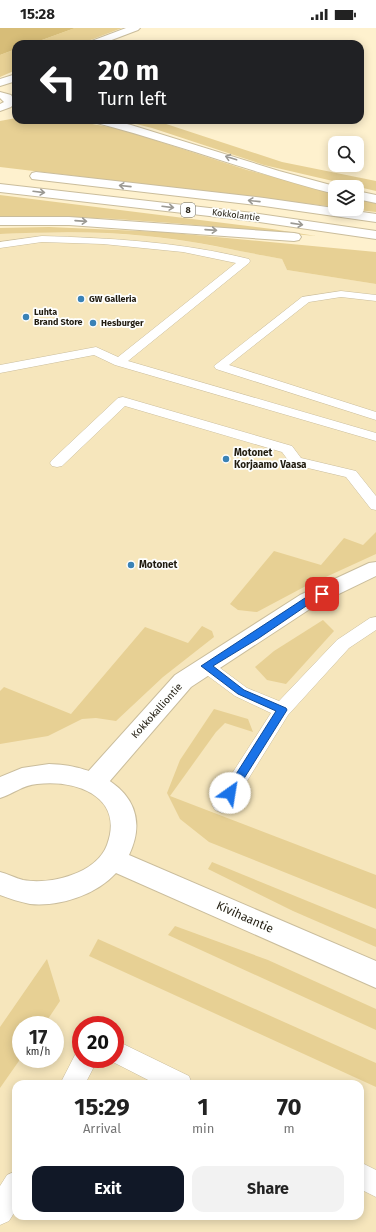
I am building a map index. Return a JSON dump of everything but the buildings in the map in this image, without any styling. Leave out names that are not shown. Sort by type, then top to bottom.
[{"type":"main road","points":[[103,40],[135,28]]},
{"type":"main road","points":[[0,83],[12,78]]},
{"type":"main road","points":[[0,108],[7,105],[9,92],[12,89]]},
{"type":"main road","points":[[118,124],[171,139],[271,172],[328,188]]},
{"type":"main road","name":"Kokkolantie","points":[[23,175],[264,202],[376,218]]},
{"type":"main road","name":"Kokkolantie","points":[[0,188],[253,217],[376,235]]},
{"type":"main road","points":[[364,196],[376,199]]},
{"type":"main road","points":[[0,221],[69,221],[376,245]]},
{"type":"main road","name":"Kokkokalliontie","points":[[94,782],[183,681],[308,600],[376,568]]},
{"type":"main road","points":[[0,788],[21,778],[47,772],[72,774],[94,782],[110,793],[120,808],[124,825],[122,843],[113,860],[98,875],[77,886],[54,892],[31,893],[3,890]]},
{"type":"main road","name":"Kivihaantie","points":[[113,860],[376,975]]},
{"type":"lane","points":[[0,245],[42,239],[103,241],[183,248],[245,261],[119,362]]},
{"type":"lane","points":[[376,298],[341,294],[306,299],[220,366],[376,416]]},
{"type":"lane","points":[[0,370],[96,351],[119,362],[376,437]]},
{"type":"lane","points":[[57,463],[123,401],[287,448],[296,461],[351,474],[376,506]]},
{"type":"lane","points":[[222,805],[282,710],[343,644],[376,622]]},
{"type":"lane","points":[[206,666],[241,692],[282,710]]},
{"type":"lane","points":[[124,1056],[172,1080]]},
{"type":"lane","points":[[74,1080],[81,1068]]},
{"type":"lane","points":[[364,1177],[376,1184]]},
{"type":"lane","points":[[0,1212],[12,1191]]},
{"type":"shaded area","points":[[0,28],[75,28],[42,40],[12,40],[12,50],[0,55]]},
{"type":"shaded area","points":[[75,28],[122,28],[90,40],[42,40]]},
{"type":"shaded area","points":[[12,50],[12,72],[0,77],[0,55]]},
{"type":"shaded area","points":[[12,119],[12,124],[92,124],[121,129],[247,170],[328,191],[328,206],[0,167],[0,121]]},
{"type":"shaded area","points":[[136,124],[166,124],[282,162],[376,181],[376,191],[364,188],[364,180],[329,180],[264,165]]},
{"type":"shaded area","points":[[0,195],[272,229],[316,236],[118,219],[79,217],[0,217]]},
{"type":"shaded area","points":[[364,199],[376,202],[376,212],[364,211]]},
{"type":"shaded area","points":[[49,227],[163,232],[376,252],[376,284],[287,270],[282,259],[163,238],[128,234],[55,232],[0,234],[0,228]]},
{"type":"shaded area","points":[[41,232],[106,233],[147,236],[192,242],[282,259],[287,270],[376,284],[376,1232],[0,1232],[0,234]]},
{"type":"shaded area","points":[[376,532],[376,554],[304,587],[257,612],[238,610],[230,604],[274,551],[321,565],[344,538],[363,545]]},
{"type":"shaded area","points":[[323,620],[334,631],[286,684],[267,680],[255,667],[274,651]]},
{"type":"shaded area","points":[[202,626],[212,631],[214,637],[163,677],[116,721],[96,718],[82,719],[48,736],[0,744],[0,691],[4,687],[71,714],[145,627],[188,643]]},
{"type":"shaded area","points":[[214,709],[248,719],[253,732],[225,723],[216,732],[170,796],[376,875],[376,909],[209,842],[180,819],[167,793],[180,760]]},
{"type":"shaded area","points":[[212,862],[376,929],[376,947],[293,911],[208,869]]},
{"type":"shaded area","points":[[175,926],[268,960],[376,1009],[376,1030],[168,935]]},
{"type":"shaded area","points":[[98,939],[376,1063],[376,1087],[364,1082],[364,1080],[361,1080],[89,956]]},
{"type":"shaded area","points":[[47,959],[60,1001],[50,1016],[12,1016],[12,1068],[14,1068],[0,1088],[0,1027]]},
{"type":"place","name":"GW Galleria","points":[[81,299]]},
{"type":"place","name":"Luhta Brand Store","points":[[26,317]]},
{"type":"place","name":"Hesburger","points":[[93,323]]},
{"type":"place","name":"Motonet Korjaamo Vaasa","points":[[226,459]]},
{"type":"place","name":"Motonet","points":[[131,565]]},
{"type":"route","points":[[230,793],[282,710],[241,692],[206,666],[308,600],[322,594]]}]
